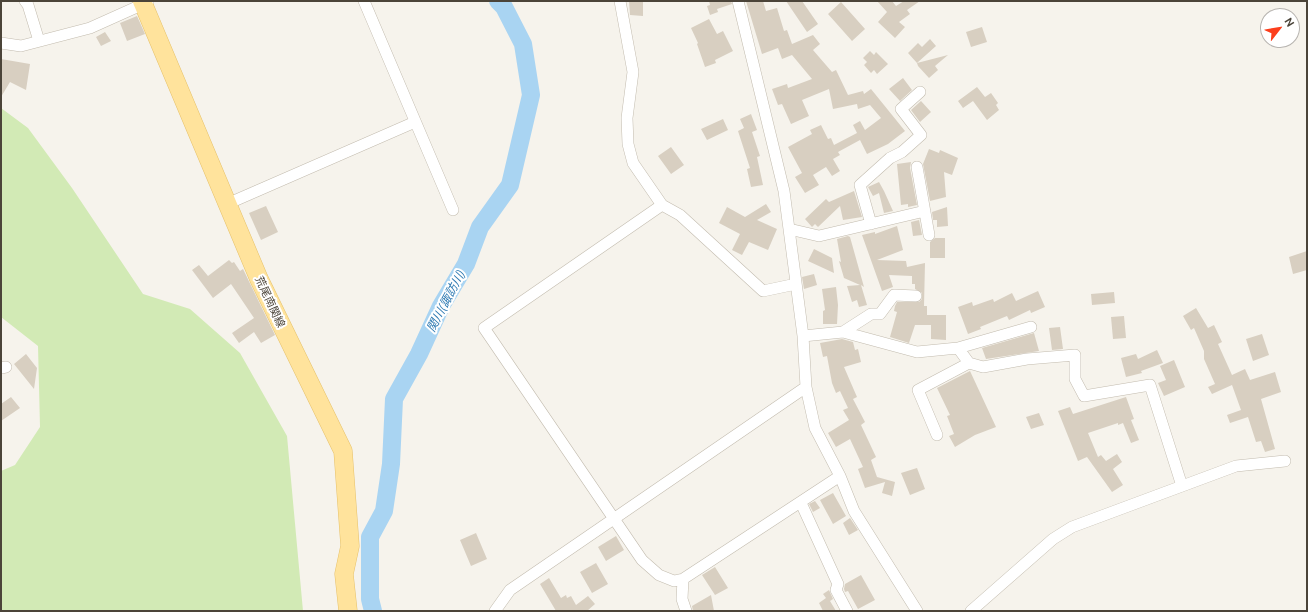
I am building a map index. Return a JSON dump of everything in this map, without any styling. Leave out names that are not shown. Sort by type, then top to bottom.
[{"type":"main road","name":"荒尾南関線","points":[[146,2],[227,204],[259,279],[343,451],[350,546],[344,574],[348,611]]},
{"type":"street","points":[[24,1],[28,5],[39,41]]},
{"type":"street","points":[[364,1],[452,210]]},
{"type":"street","points":[[620,1],[633,72],[627,118],[628,144],[633,163],[662,205],[680,214],[763,291],[796,284]]},
{"type":"street","points":[[738,1],[784,191],[802,336],[806,387],[814,428],[840,476],[854,511],[917,611]]},
{"type":"street","points":[[1,43],[21,46],[90,28],[146,2]]},
{"type":"street","points":[[870,224],[860,186],[890,158],[902,152],[921,135],[901,109],[920,92]]},
{"type":"street","points":[[227,204],[415,122]]},
{"type":"street","points":[[917,167],[929,235]]},
{"type":"street","points":[[662,205],[484,328],[642,560],[659,575],[674,581],[683,579],[840,476]]},
{"type":"street","points":[[789,229],[819,236],[925,211]]},
{"type":"street","points":[[844,332],[872,314],[880,314],[894,295],[916,296]]},
{"type":"street","points":[[802,336],[844,332],[917,352],[958,348],[1031,327]]},
{"type":"street","points":[[958,348],[969,363]]},
{"type":"street","points":[[937,435],[918,390],[969,363],[983,366],[1027,359],[1075,355],[1076,379],[1084,396],[1150,385],[1182,486]]},
{"type":"street","points":[[495,611],[510,590],[806,387]]},
{"type":"street","points":[[971,611],[1053,539],[1072,527],[1236,466],[1285,461]]},
{"type":"street","points":[[801,503],[838,584],[836,590],[846,611]]},
{"type":"street","points":[[683,579],[682,599],[686,611]]},
{"type":"green space","points":[[1,108],[28,128],[72,188],[143,294],[190,309],[240,353],[287,436],[303,611],[1,611],[1,471],[15,465],[40,427],[38,346],[1,317]]},
{"type":"building","points":[[629,1],[643,1],[643,16],[630,15]]},
{"type":"building","points":[[709,1],[731,1],[732,4],[717,9],[718,12],[710,15],[707,6],[710,5]]},
{"type":"building","points":[[746,1],[763,1],[766,11],[777,8],[784,31],[787,30],[792,44],[813,35],[820,44],[813,50],[832,72],[836,70],[848,95],[863,91],[864,94],[871,89],[905,131],[888,144],[867,154],[860,140],[838,152],[840,155],[833,159],[840,171],[832,176],[826,167],[813,175],[819,185],[805,193],[795,177],[802,173],[788,147],[812,134],[810,130],[821,125],[828,139],[831,138],[834,145],[857,133],[853,125],[860,121],[865,130],[881,118],[870,105],[858,109],[857,104],[833,109],[829,89],[802,100],[809,116],[791,124],[782,104],[778,105],[772,89],[787,84],[788,88],[812,79],[792,55],[782,59],[778,48],[762,54]]},
{"type":"building","points":[[786,1],[802,1],[818,24],[807,32]]},
{"type":"building","points":[[877,1],[892,1],[896,6],[904,1],[920,1],[907,10],[910,14],[899,22],[905,27],[895,38],[878,22],[887,12]]},
{"type":"building","points":[[841,2],[865,29],[852,41],[828,14]]},
{"type":"building","points":[[137,16],[145,34],[127,41],[120,23]]},
{"type":"building","points":[[709,19],[717,34],[723,31],[733,51],[715,60],[716,63],[705,67],[697,44],[698,43],[691,28]]},
{"type":"building","points":[[982,27],[987,42],[971,47],[966,32]]},
{"type":"building","points":[[105,32],[111,41],[101,46],[96,37]]},
{"type":"building","points":[[930,39],[936,46],[917,63],[908,53],[918,43],[922,47]]},
{"type":"building","points":[[870,51],[874,55],[876,52],[888,64],[877,74],[874,70],[871,73],[864,65],[867,62],[863,58]]},
{"type":"building","points":[[948,55],[935,66],[938,70],[929,78],[917,63]]},
{"type":"building","points":[[1,59],[30,64],[26,90],[10,82],[1,97]]},
{"type":"building","points":[[903,78],[912,90],[900,101],[889,89]]},
{"type":"building","points":[[977,87],[985,97],[991,93],[998,103],[996,105],[999,110],[987,120],[973,101],[963,108],[958,101]]},
{"type":"building","points":[[921,101],[931,112],[920,122],[911,110]]},
{"type":"building","points":[[751,114],[757,130],[752,132],[760,156],[757,157],[763,185],[751,187],[747,169],[750,168],[738,131],[744,128],[740,119]]},
{"type":"building","points":[[723,119],[728,130],[707,140],[701,129]]},
{"type":"building","points":[[671,147],[684,165],[671,174],[658,156]]},
{"type":"building","points":[[929,149],[939,153],[940,150],[958,158],[952,175],[944,172],[946,197],[930,201],[923,164]]},
{"type":"building","points":[[911,162],[910,168],[917,205],[908,207],[908,204],[901,205],[897,164]]},
{"type":"building","points":[[879,182],[893,211],[884,213],[879,193],[873,196],[868,187]]},
{"type":"building","points":[[854,191],[862,217],[843,220],[840,206],[818,227],[815,224],[812,227],[805,219],[826,199],[829,202]]},
{"type":"building","points":[[766,204],[771,212],[757,220],[777,229],[768,250],[749,242],[742,255],[732,250],[740,234],[719,223],[727,207],[745,217]]},
{"type":"building","points":[[266,206],[278,232],[261,240],[249,213]]},
{"type":"building","points":[[947,207],[948,226],[937,227],[937,220],[933,220],[932,212]]},
{"type":"building","points":[[919,220],[922,235],[913,236],[911,222]]},
{"type":"building","points":[[897,226],[903,250],[877,260],[906,261],[907,267],[925,263],[924,306],[927,306],[927,315],[946,315],[946,340],[931,339],[931,325],[915,325],[909,343],[890,337],[897,312],[894,311],[897,302],[919,302],[922,299],[922,293],[915,289],[915,284],[912,284],[912,276],[889,275],[893,287],[882,291],[862,235],[875,232],[875,234]]},
{"type":"building","points":[[848,236],[850,237],[864,287],[861,285],[867,305],[859,307],[857,300],[852,302],[847,286],[860,285],[844,278],[839,261],[841,262],[837,239]]},
{"type":"building","points":[[935,238],[945,238],[945,258],[930,258],[930,242]]},
{"type":"building","points":[[814,249],[832,258],[834,273],[808,261]]},
{"type":"building","points":[[1307,251],[1307,270],[1293,274],[1289,257]]},
{"type":"building","points":[[229,260],[232,263],[234,262],[240,271],[243,269],[275,335],[261,343],[254,332],[239,343],[232,333],[254,318],[231,284],[213,298],[192,270],[199,265],[208,276]]},
{"type":"building","points":[[814,274],[817,285],[804,289],[802,277]]},
{"type":"building","points":[[836,287],[838,305],[837,324],[823,324],[823,311],[825,310],[822,289]]},
{"type":"building","points":[[1038,291],[1045,307],[1031,313],[1030,310],[1009,320],[1007,316],[980,327],[981,329],[968,334],[958,307],[972,302],[973,306],[993,299],[994,302],[1012,293],[1016,301]]},
{"type":"building","points":[[1114,292],[1115,303],[1092,305],[1091,294]]},
{"type":"building","points":[[1196,308],[1208,328],[1214,325],[1222,342],[1218,344],[1232,375],[1245,369],[1250,380],[1275,372],[1281,392],[1261,399],[1275,449],[1265,452],[1261,441],[1256,442],[1248,417],[1230,423],[1227,415],[1241,410],[1232,385],[1212,394],[1208,387],[1215,384],[1204,359],[1204,351],[1194,328],[1191,330],[1183,316]]},
{"type":"building","points":[[1124,316],[1126,338],[1113,339],[1111,317]]},
{"type":"building","points":[[1060,327],[1063,349],[1052,350],[1049,328]]},
{"type":"building","points":[[1034,333],[1039,351],[986,359],[982,348]]},
{"type":"building","points":[[1262,334],[1269,355],[1253,361],[1246,339]]},
{"type":"building","points":[[842,339],[853,342],[855,350],[858,349],[861,362],[844,367],[857,397],[853,399],[865,422],[861,425],[876,457],[871,460],[877,477],[895,482],[892,496],[882,493],[885,482],[865,488],[858,469],[863,467],[850,439],[836,447],[828,433],[849,420],[843,410],[848,408],[840,391],[836,393],[832,383],[827,356],[823,357],[820,343]]},
{"type":"building","points":[[1157,350],[1163,363],[1141,371],[1142,373],[1126,377],[1121,358],[1136,354],[1138,359]]},
{"type":"building","points":[[26,354],[37,368],[34,389],[14,364]]},
{"type":"building","points":[[1174,360],[1185,387],[1164,396],[1158,383],[1166,380],[1160,366]]},
{"type":"building","points":[[970,371],[996,427],[975,435],[955,447],[949,436],[954,434],[947,416],[950,415],[937,388]]},
{"type":"building","points":[[11,397],[20,408],[1,421],[1,404]]},
{"type":"building","points":[[1126,397],[1134,419],[1131,420],[1139,440],[1131,443],[1123,423],[1118,425],[1118,423],[1088,433],[1098,457],[1101,455],[1106,461],[1117,454],[1122,462],[1113,469],[1123,485],[1112,492],[1087,457],[1078,461],[1058,411],[1070,407],[1073,414]]},
{"type":"building","points":[[1039,413],[1044,425],[1031,429],[1026,417]]},
{"type":"building","points":[[917,468],[925,489],[910,495],[901,473]]},
{"type":"building","points":[[833,493],[846,516],[833,524],[820,500]]},
{"type":"building","points":[[815,501],[820,508],[813,512],[809,504]]},
{"type":"building","points":[[850,518],[858,530],[849,535],[843,523]]},
{"type":"building","points":[[476,533],[487,559],[471,566],[460,540]]},
{"type":"building","points":[[616,536],[624,550],[606,561],[598,547]]},
{"type":"building","points":[[596,563],[608,584],[592,593],[580,572]]},
{"type":"building","points":[[715,567],[728,588],[715,595],[702,575]]},
{"type":"building","points":[[861,575],[875,600],[858,609],[848,591],[845,592],[844,589],[845,584]]},
{"type":"building","points":[[549,578],[561,598],[566,595],[567,598],[571,596],[576,605],[588,596],[595,604],[587,611],[556,611],[540,584]]},
{"type":"building","points":[[829,590],[833,599],[830,601],[836,611],[823,611],[819,603],[826,598],[823,594]]},
{"type":"building","points":[[711,595],[714,611],[693,611],[692,606]]},
{"type":"waterway","name":"関川(諏訪川)","points":[[373,611],[370,599],[370,537],[384,511],[391,464],[394,399],[419,354],[441,306],[466,264],[480,227],[510,185],[531,95],[523,44],[504,7],[498,1]]}]
